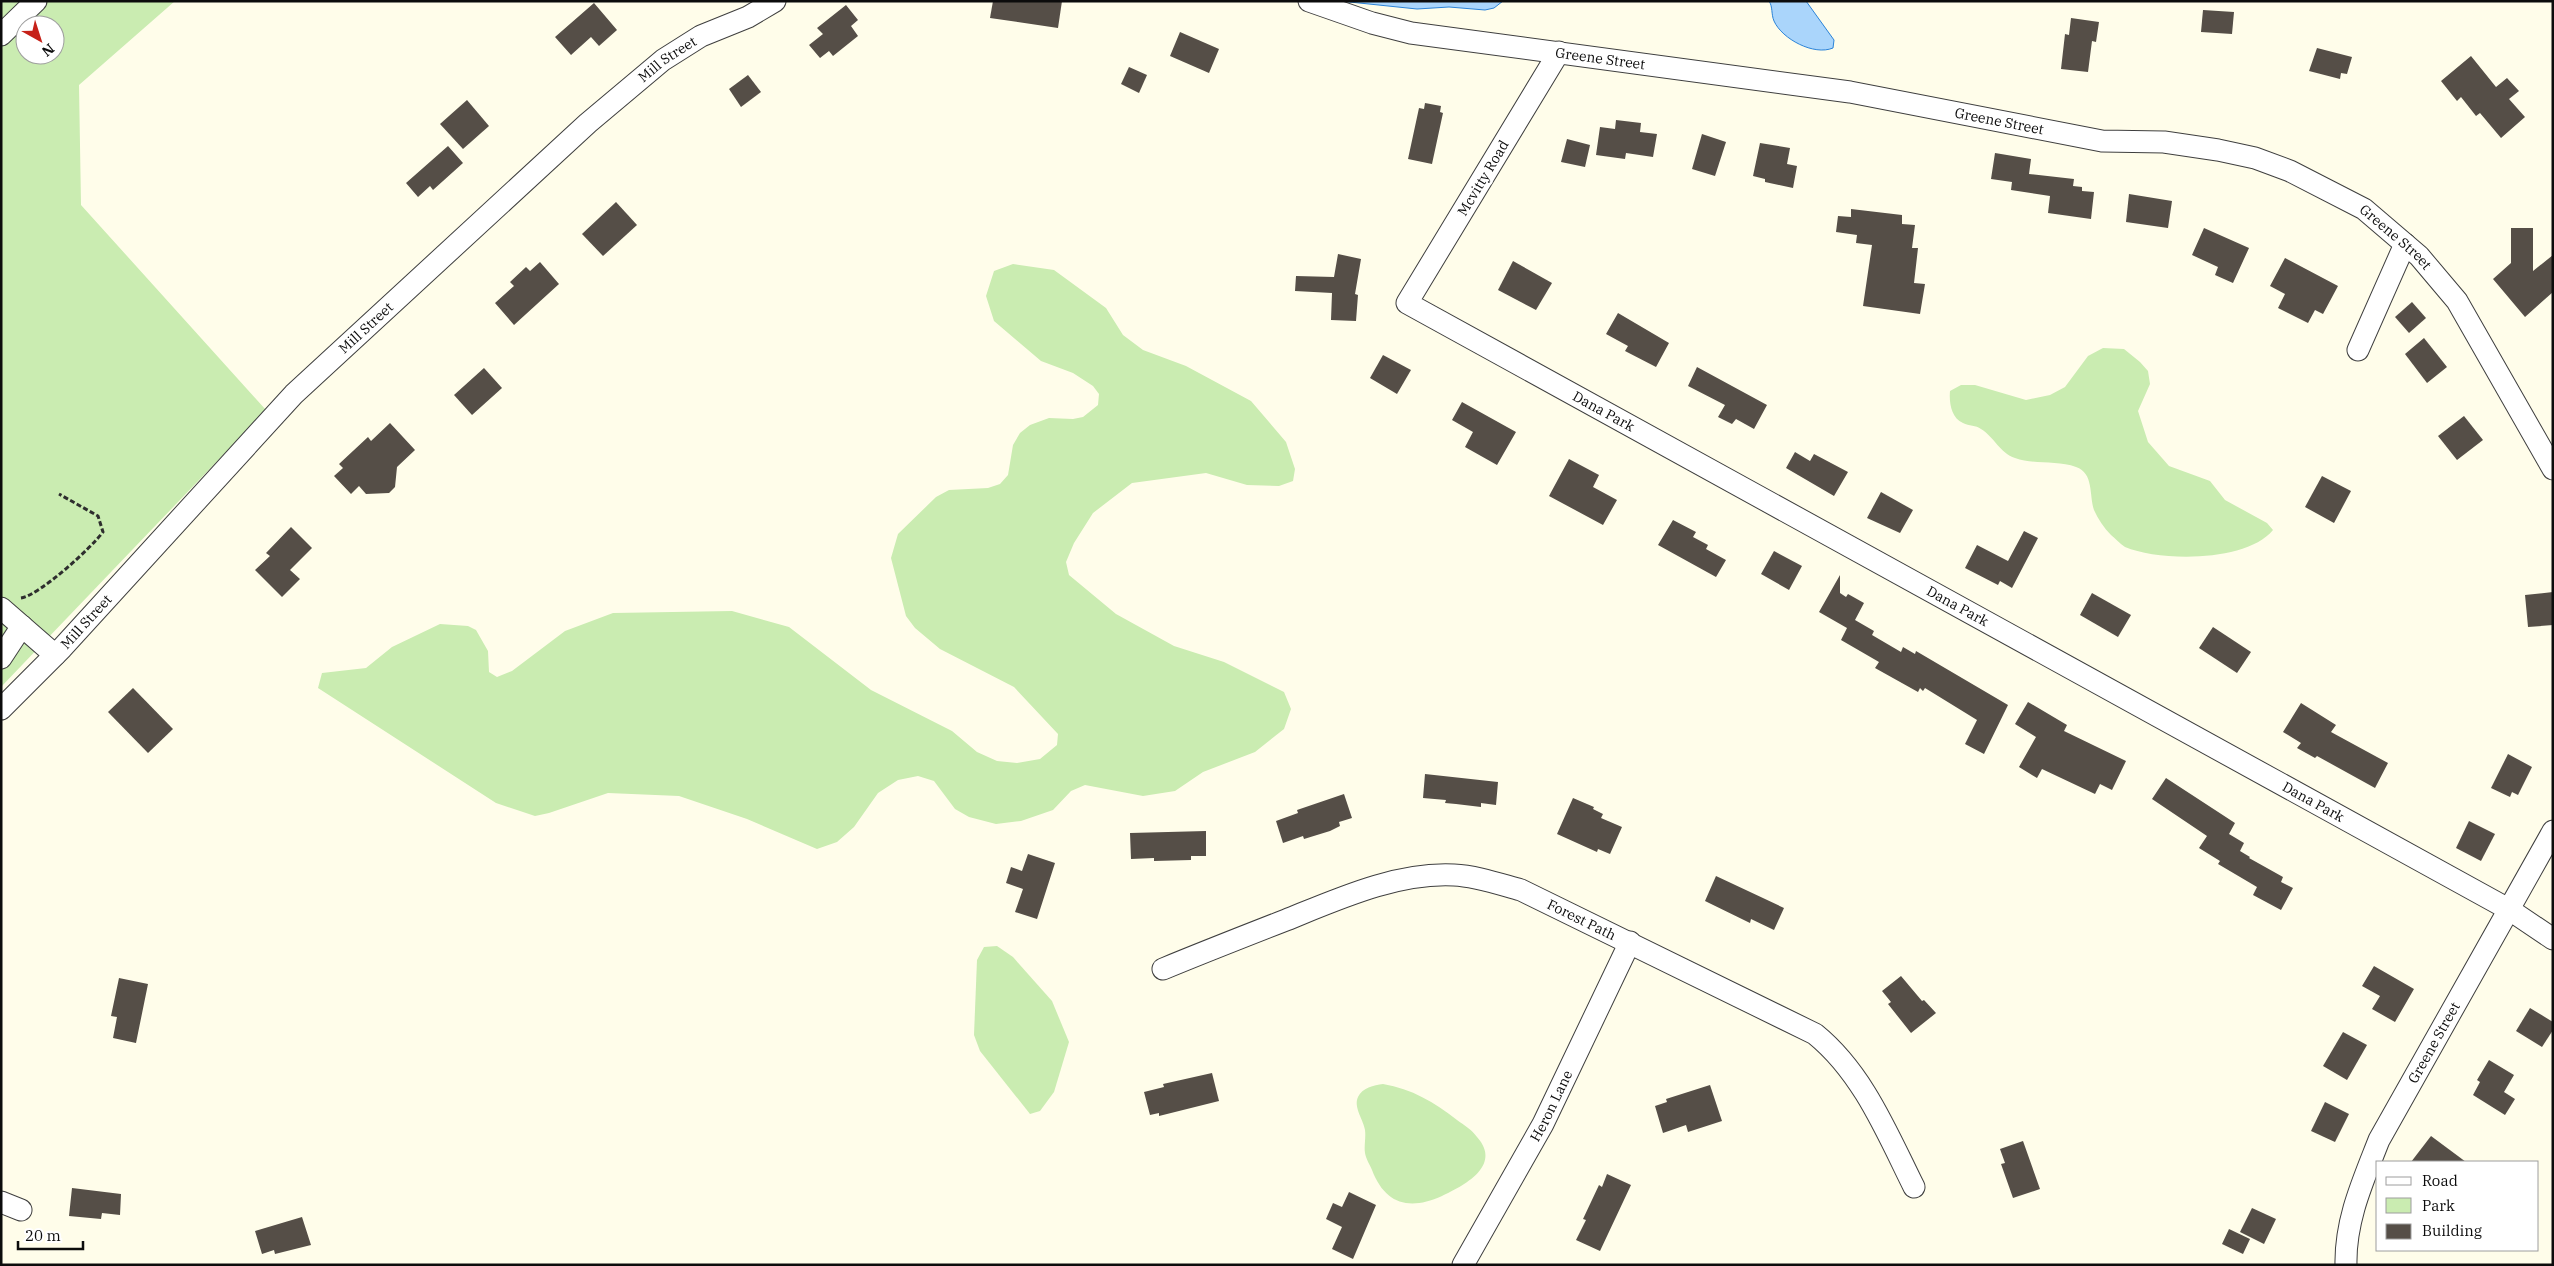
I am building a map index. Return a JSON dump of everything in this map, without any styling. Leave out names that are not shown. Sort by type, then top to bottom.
[{"type":"street","points":[[1,34],[36,1]]},
{"type":"street","name":"Mill Street","points":[[1,709],[55,655],[294,394],[588,123],[663,60],[701,36],[748,17],[775,1]]},
{"type":"street","name":"Greene Street","points":[[1309,1],[1372,23],[1412,33],[1559,52],[1772,84],[1850,92],[2102,140],[2164,142],[2227,152],[2255,158],[2290,171],[2364,209],[2405,244],[2457,300],[2553,469]]},
{"type":"street","name":"Mcvitty Road","points":[[1407,303],[1559,52]]},
{"type":"street","points":[[2358,350],[2405,244]]},
{"type":"street","name":"Dana Park","points":[[1407,303],[2510,910],[2553,938]]},
{"type":"street","points":[[10,603],[22,626],[55,655]]},
{"type":"street","points":[[1,658],[22,626]]},
{"type":"street","name":"Greene Street","points":[[2346,1265],[2350,1223],[2360,1188],[2379,1140],[2553,831]]},
{"type":"street","name":"Forest Path","points":[[1162,968],[1333,901],[1388,884],[1424,877],[1454,875],[1521,890],[1795,1023],[1829,1046],[1842,1059],[1874,1108],[1914,1187]]},
{"type":"street","name":"Heron Lane","points":[[1463,1265],[1543,1124],[1630,942]]},
{"type":"street","points":[[1,1202],[21,1210]]},
{"type":"path","points":[[10,603],[27,597],[54,579],[97,541],[103,532],[98,516],[59,494]]},
{"type":"green space","points":[[1,1],[175,1],[79,85],[81,205],[266,410],[1,687]]},
{"type":"green space","points":[[1013,264],[1054,270],[1106,308],[1123,335],[1143,350],[1186,366],[1251,401],[1286,442],[1295,469],[1293,481],[1279,486],[1247,485],[1206,473],[1132,483],[1093,513],[1074,543],[1066,562],[1069,575],[1116,614],[1174,646],[1224,662],[1284,692],[1291,709],[1284,729],[1255,752],[1203,772],[1175,791],[1143,796],[1085,785],[1071,791],[1053,810],[1021,821],[996,824],[969,817],[955,809],[934,781],[918,776],[898,780],[878,793],[854,827],[837,842],[817,849],[747,819],[679,796],[608,793],[535,816],[496,803],[318,688],[322,673],[366,668],[392,647],[440,624],[468,626],[476,630],[488,651],[489,672],[497,677],[512,671],[565,631],[613,613],[732,611],[789,627],[871,690],[952,731],[977,752],[997,761],[1017,763],[1040,759],[1057,745],[1058,734],[1014,687],[940,649],[915,628],[906,616],[891,558],[898,534],[936,497],[949,490],[988,488],[1000,484],[1008,475],[1013,445],[1020,433],[1030,425],[1049,418],[1073,419],[1083,417],[1098,405],[1099,394],[1093,386],[1073,373],[1041,361],[994,321],[986,296],[994,271]]},
{"type":"green space","points":[[2103,348],[2124,349],[2148,371],[2150,384],[2138,411],[2148,442],[2169,466],[2210,481],[2225,500],[2267,523],[2273,530],[2261,541],[2224,553],[2181,557],[2141,552],[2125,547],[2108,532],[2097,517],[2090,485],[2086,474],[2082,470],[2069,465],[2022,460],[2010,456],[1981,429],[1959,421],[1953,414],[1950,391],[1961,385],[1975,385],[2026,400],[2050,395],[2065,387],[2088,356]]},
{"type":"green space","points":[[997,946],[1013,957],[1052,1001],[1069,1042],[1054,1092],[1040,1111],[1030,1114],[980,1051],[974,1035],[977,960],[984,947]]},
{"type":"green space","points":[[1383,1084],[1404,1089],[1422,1097],[1440,1107],[1473,1132],[1484,1147],[1485,1157],[1483,1166],[1477,1174],[1460,1187],[1430,1201],[1409,1203],[1391,1197],[1384,1191],[1377,1181],[1366,1155],[1365,1130],[1357,1105],[1358,1097],[1362,1091],[1372,1086]]},
{"type":"water","points":[[1340,1],[1503,1],[1494,8],[1485,10],[1449,7],[1417,9]]},
{"type":"water","points":[[1769,1],[1806,1],[1834,40],[1833,48],[1817,50],[1791,40],[1778,28],[1774,21]]},
{"type":"building","points":[[993,1],[1062,1],[1058,28],[990,18]]},
{"type":"building","points":[[594,3],[617,30],[599,46],[591,37],[571,55],[555,37]]},
{"type":"building","points":[[846,5],[858,20],[851,26],[858,36],[833,56],[829,51],[820,58],[809,45],[823,34],[817,28]]},
{"type":"building","points":[[2203,10],[2234,12],[2232,34],[2201,32]]},
{"type":"building","points":[[2071,18],[2099,22],[2096,42],[2092,41],[2088,72],[2061,69],[2065,34],[2069,35]]},
{"type":"building","points":[[1180,32],[1219,49],[1209,73],[1170,56]]},
{"type":"building","points":[[2317,48],[2352,57],[2347,74],[2341,73],[2340,79],[2309,71]]},
{"type":"building","points":[[2471,56],[2496,87],[2507,78],[2519,91],[2509,99],[2525,117],[2501,138],[2480,113],[2476,116],[2461,97],[2457,101],[2441,81]]},
{"type":"building","points":[[1129,67],[1147,75],[1139,93],[1121,84]]},
{"type":"building","points":[[748,75],[761,92],[741,107],[729,89]]},
{"type":"building","points":[[467,100],[489,126],[463,149],[440,124]]},
{"type":"building","points":[[1425,103],[1441,106],[1440,112],[1443,113],[1432,164],[1408,159],[1419,108],[1424,109]]},
{"type":"building","points":[[1616,120],[1641,123],[1640,132],[1657,134],[1653,157],[1626,153],[1625,159],[1596,155],[1600,127],[1615,129]]},
{"type":"building","points":[[1702,134],[1726,142],[1715,176],[1692,169]]},
{"type":"building","points":[[1567,139],[1590,145],[1585,167],[1561,162]]},
{"type":"building","points":[[1760,143],[1790,148],[1787,164],[1797,166],[1793,188],[1765,182],[1765,179],[1753,176]]},
{"type":"building","points":[[448,146],[463,163],[433,190],[430,186],[418,197],[406,183]]},
{"type":"building","points":[[1995,153],[2031,159],[2029,174],[2074,179],[2073,186],[2082,187],[2082,191],[2094,192],[2091,219],[2048,213],[2050,196],[2011,190],[2012,182],[1991,179]]},
{"type":"building","points":[[2129,194],[2172,201],[2168,228],[2126,222]]},
{"type":"building","points":[[616,202],[637,225],[603,256],[582,234]]},
{"type":"building","points":[[1851,209],[1902,215],[1902,224],[1915,225],[1912,248],[1918,248],[1914,283],[1925,284],[1920,314],[1863,306],[1872,245],[1856,243],[1857,235],[1836,232],[1838,216],[1851,217]]},
{"type":"building","points":[[2204,228],[2249,248],[2233,283],[2215,275],[2218,267],[2192,255]]},
{"type":"building","points":[[2511,228],[2533,228],[2533,271],[2553,255],[2553,292],[2525,317],[2493,279],[2511,263]]},
{"type":"building","points":[[1338,254],[1361,259],[1355,294],[1358,295],[1356,321],[1331,320],[1332,293],[1295,291],[1296,276],[1334,277]]},
{"type":"building","points":[[2285,258],[2338,286],[2323,314],[2315,310],[2308,323],[2278,308],[2285,294],[2270,286]]},
{"type":"building","points":[[1513,261],[1552,283],[1536,310],[1498,290]]},
{"type":"building","points":[[540,262],[559,284],[514,325],[495,303],[514,286],[510,282],[526,267],[530,271]]},
{"type":"building","points":[[2412,302],[2426,318],[2409,333],[2395,317]]},
{"type":"building","points":[[1618,313],[1669,343],[1656,367],[1625,351],[1628,346],[1606,334]]},
{"type":"building","points":[[2424,338],[2447,367],[2427,383],[2405,354]]},
{"type":"building","points":[[1383,355],[1411,370],[1397,394],[1370,378]]},
{"type":"building","points":[[1697,367],[1767,405],[1754,429],[1736,419],[1732,424],[1718,417],[1725,405],[1688,386]]},
{"type":"building","points":[[484,368],[502,388],[472,415],[454,395]]},
{"type":"building","points":[[1462,402],[1516,432],[1497,465],[1465,447],[1473,432],[1452,420]]},
{"type":"building","points":[[2464,416],[2483,440],[2457,460],[2438,436]]},
{"type":"building","points":[[390,423],[415,450],[397,467],[395,487],[389,493],[366,494],[359,486],[351,494],[334,476],[343,468],[339,464],[368,437],[371,441]]},
{"type":"building","points":[[1795,452],[1810,461],[1814,454],[1848,472],[1834,496],[1786,468]]},
{"type":"building","points":[[1569,459],[1599,475],[1593,487],[1617,500],[1603,525],[1549,496]]},
{"type":"building","points":[[2322,476],[2351,491],[2334,523],[2305,507]]},
{"type":"building","points":[[1881,492],[1913,510],[1900,533],[1867,518]]},
{"type":"building","points":[[1673,520],[1696,532],[1693,537],[1708,545],[1706,549],[1726,560],[1716,577],[1658,545]]},
{"type":"building","points":[[291,527],[312,548],[290,570],[300,579],[282,597],[255,570],[270,556],[266,553]]},
{"type":"building","points":[[2024,531],[2038,538],[2012,588],[2000,581],[1998,585],[1965,568],[1977,545],[2008,561]]},
{"type":"building","points":[[1774,551],[1802,566],[1789,590],[1761,574]]},
{"type":"building","points":[[1840,575],[1840,593],[1846,597],[1848,594],[1864,603],[1855,620],[1874,631],[1872,635],[1901,652],[1903,647],[1915,654],[1916,651],[2008,705],[1984,754],[1965,744],[1977,720],[1925,688],[1923,691],[1920,688],[1918,692],[1875,668],[1879,662],[1841,640],[1847,628],[1819,612]]},
{"type":"building","points":[[2553,592],[2553,625],[2528,627],[2525,595]]},
{"type":"building","points":[[2092,593],[2131,615],[2118,637],[2080,615]]},
{"type":"building","points":[[2213,627],[2251,652],[2237,673],[2199,648]]},
{"type":"building","points":[[133,688],[173,729],[148,753],[108,712]]},
{"type":"building","points":[[2028,702],[2067,725],[2064,731],[2126,761],[2112,790],[2100,784],[2095,794],[2042,769],[2037,778],[2019,767],[2036,737],[2015,724]]},
{"type":"building","points":[[2301,703],[2336,725],[2331,732],[2388,763],[2375,788],[2317,756],[2315,758],[2297,748],[2301,743],[2283,732]]},
{"type":"building","points":[[2508,754],[2532,767],[2518,795],[2512,792],[2510,797],[2491,788]]},
{"type":"building","points":[[1425,774],[1498,782],[1496,805],[1481,803],[1481,807],[1445,803],[1446,800],[1423,798]]},
{"type":"building","points":[[2166,778],[2235,823],[2229,834],[2244,843],[2240,851],[2283,877],[2281,882],[2293,888],[2281,910],[2253,895],[2257,887],[2218,864],[2220,861],[2199,848],[2207,836],[2152,799]]},
{"type":"building","points":[[1344,794],[1352,818],[1339,822],[1340,826],[1330,831],[1304,839],[1303,836],[1283,843],[1276,821],[1298,813],[1297,810]]},
{"type":"building","points":[[1573,798],[1594,807],[1593,809],[1603,814],[1601,818],[1622,827],[1610,854],[1598,849],[1597,852],[1557,834]]},
{"type":"building","points":[[2469,821],[2495,834],[2481,861],[2456,848]]},
{"type":"building","points":[[1206,831],[1206,856],[1191,856],[1191,860],[1154,861],[1154,858],[1131,859],[1130,833]]},
{"type":"building","points":[[1028,854],[1055,863],[1037,919],[1015,912],[1023,889],[1006,883],[1011,867],[1022,871]]},
{"type":"building","points":[[1716,876],[1784,908],[1774,930],[1751,919],[1750,923],[1705,901]]},
{"type":"building","points":[[2374,966],[2414,989],[2395,1022],[2372,1009],[2380,996],[2362,986]]},
{"type":"building","points":[[1901,976],[1922,1001],[1924,1000],[1936,1013],[1911,1033],[1888,1004],[1891,1002],[1882,991]]},
{"type":"building","points":[[119,978],[148,984],[136,1043],[113,1038],[117,1017],[111,1016]]},
{"type":"building","points":[[2530,1008],[2553,1022],[2553,1030],[2542,1047],[2516,1031]]},
{"type":"building","points":[[2343,1032],[2367,1045],[2347,1080],[2323,1066]]},
{"type":"building","points":[[2489,1060],[2514,1075],[2504,1092],[2515,1099],[2505,1115],[2473,1095],[2480,1082],[2477,1080]]},
{"type":"building","points":[[1212,1073],[1219,1101],[1159,1116],[1159,1113],[1150,1115],[1144,1092],[1164,1087],[1163,1084]]},
{"type":"building","points":[[1710,1085],[1722,1121],[1688,1132],[1686,1125],[1663,1133],[1655,1106],[1667,1102],[1666,1099]]},
{"type":"building","points":[[2325,1102],[2349,1114],[2335,1142],[2311,1131]]},
{"type":"building","points":[[2431,1136],[2465,1161],[2412,1161]]},
{"type":"building","points":[[2023,1141],[2040,1189],[2013,1198],[2001,1164],[2005,1163],[2000,1149]]},
{"type":"building","points":[[1607,1174],[1631,1185],[1600,1251],[1576,1240],[1586,1220],[1583,1219],[1599,1185],[1602,1187]]},
{"type":"building","points":[[72,1188],[121,1194],[120,1215],[102,1213],[101,1219],[69,1216]]},
{"type":"building","points":[[1349,1192],[1376,1205],[1353,1259],[1332,1249],[1342,1227],[1326,1219],[1333,1203],[1342,1207]]},
{"type":"building","points":[[2252,1208],[2276,1219],[2264,1244],[2240,1232]]},
{"type":"building","points":[[302,1217],[311,1245],[275,1254],[274,1250],[262,1254],[255,1231]]},
{"type":"building","points":[[2229,1229],[2250,1239],[2243,1254],[2222,1244]]}]
